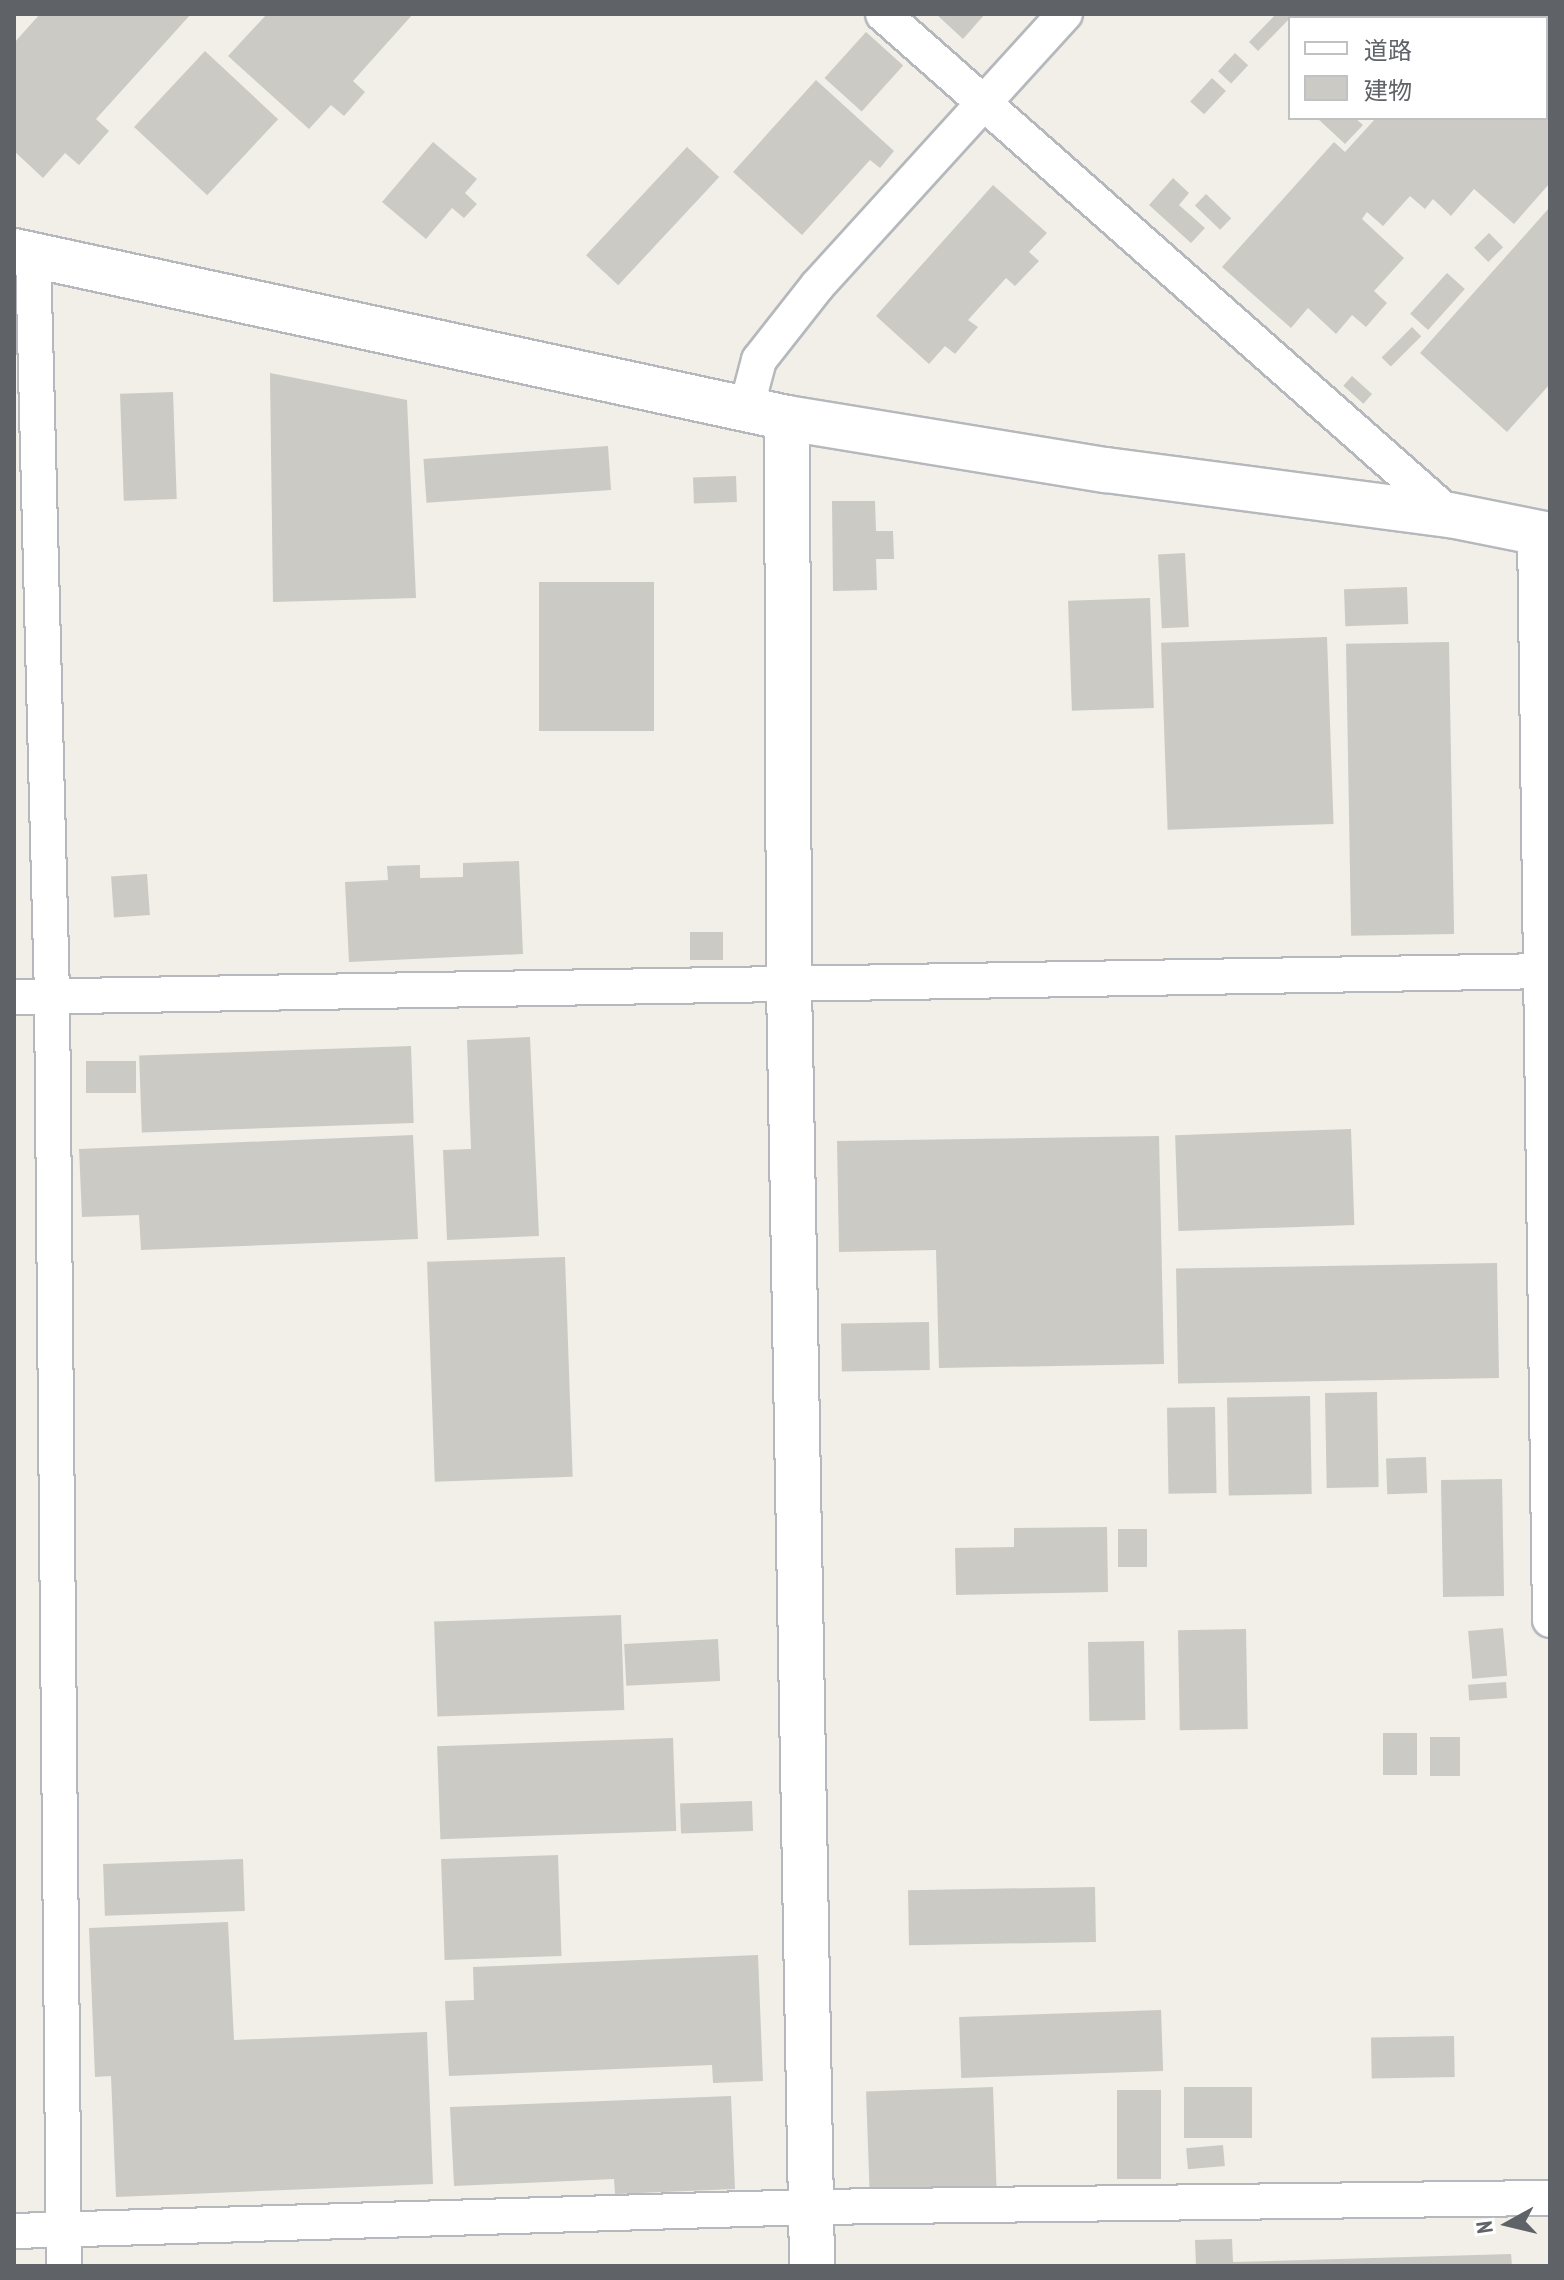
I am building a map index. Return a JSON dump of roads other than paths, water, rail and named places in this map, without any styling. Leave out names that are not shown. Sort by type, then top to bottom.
[{"type":"street","points":[[883,14],[1450,515]]},
{"type":"street","points":[[812,2266],[789,984],[767,413],[759,360],[818,285],[1065,14]]},
{"type":"street","points":[[64,2266],[52,996],[24,253],[767,413],[1106,470],[1450,515],[1543,534],[1550,1620]]},
{"type":"street","points":[[14,997],[1546,971]]},
{"type":"street","points":[[14,2231],[811,2207],[1550,2198]]}]
